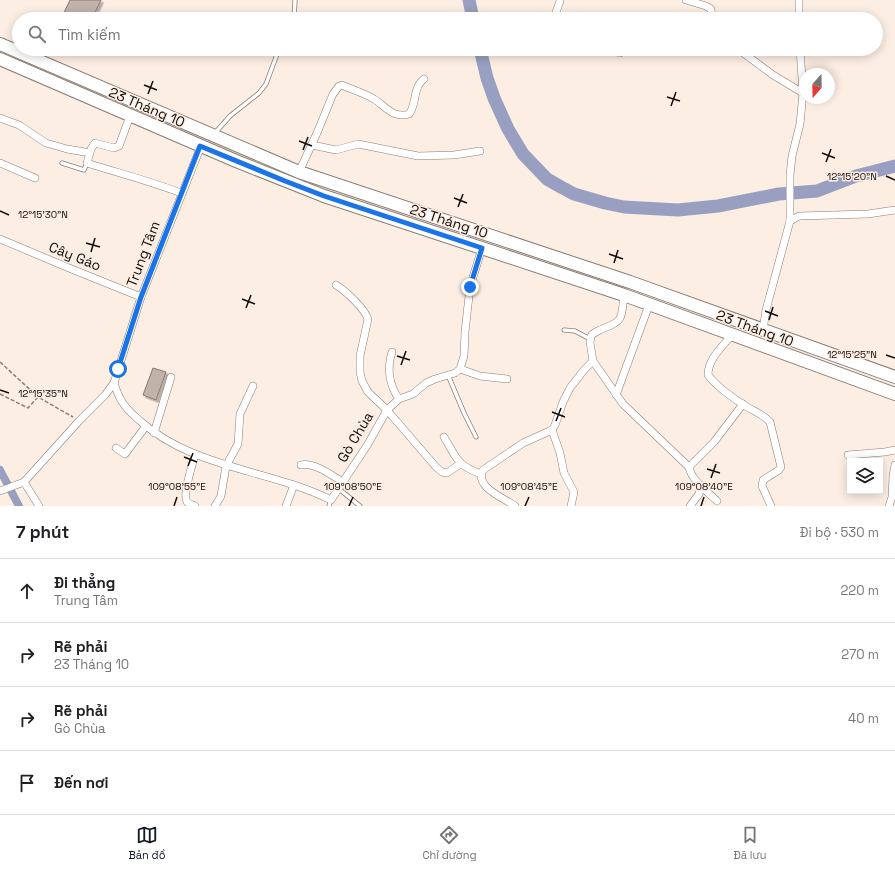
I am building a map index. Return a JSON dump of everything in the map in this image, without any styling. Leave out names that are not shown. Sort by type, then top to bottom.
[{"type":"main road","name":"23 Tháng 10","points":[[0,44],[12,49]]},
{"type":"main road","name":"23 Tháng 10","points":[[28,56],[258,156],[300,172],[630,282],[895,377]]},
{"type":"main road","name":"23 Tháng 10","points":[[0,59],[200,146],[324,196],[624,295],[895,394]]},
{"type":"main road","points":[[200,146],[210,134]]},
{"type":"main road","points":[[758,345],[763,330]]},
{"type":"street","points":[[686,0],[706,6],[711,9],[711,12]]},
{"type":"street","points":[[799,0],[799,12]]},
{"type":"street","points":[[556,12],[560,1]]},
{"type":"street","points":[[747,56],[773,75],[799,91]]},
{"type":"street","points":[[800,56],[801,68]]},
{"type":"street","points":[[300,172],[333,94],[339,86],[342,85],[375,100],[389,112],[406,116],[411,111],[420,82],[424,79]]},
{"type":"street","points":[[763,330],[766,310],[790,221],[790,175],[792,156],[800,124],[802,104]]},
{"type":"street","points":[[130,116],[119,146],[114,148],[95,142],[91,149],[87,163],[158,184],[181,193]]},
{"type":"street","points":[[0,118],[19,125],[46,143],[85,152]]},
{"type":"street","points":[[312,145],[336,150],[358,144],[418,156],[454,155],[480,151]]},
{"type":"street","name":"Trung Tâm","points":[[24,482],[114,384],[141,297],[200,146]]},
{"type":"street","points":[[0,163],[35,178]]},
{"type":"street","points":[[790,221],[799,216],[868,214],[895,210]]},
{"type":"street","name":"Cây Gáo","points":[[0,239],[141,297]]},
{"type":"street","points":[[482,248],[470,287],[464,356],[460,369],[484,377],[507,379]]},
{"type":"street","points":[[336,284],[348,293],[366,313],[368,319],[360,356],[360,372],[362,381],[368,392],[387,410],[442,472],[448,473],[460,464]]},
{"type":"street","points":[[624,295],[621,316],[617,324],[593,333],[590,339],[593,361],[616,395],[632,414],[689,467],[690,472],[701,486],[717,501]]},
{"type":"street","points":[[616,395],[649,304]]},
{"type":"street","points":[[732,335],[711,361],[708,368],[708,375],[715,383],[743,404],[766,417],[770,422],[781,467],[779,470],[763,480],[762,486],[772,506]]},
{"type":"street","points":[[392,352],[389,363],[390,377],[393,389],[399,399]]},
{"type":"street","points":[[515,506],[504,503],[487,488],[482,481],[481,474],[483,470],[523,443],[552,430],[570,388],[593,361]]},
{"type":"street","name":"Gò Chùa","points":[[114,384],[121,401],[146,426],[154,433],[187,452],[226,466],[317,493],[330,503],[368,444],[387,410],[399,399],[413,394],[426,383],[455,373],[460,369]]},
{"type":"street","points":[[154,433],[170,377]]},
{"type":"street","points":[[216,506],[221,496],[226,466],[238,444],[240,414],[253,386]]},
{"type":"street","points":[[689,467],[714,442],[743,404]]},
{"type":"street","points":[[116,448],[126,454],[146,426]]},
{"type":"street","points":[[552,430],[560,453],[564,473],[574,492],[571,506]]},
{"type":"street","points":[[444,437],[460,464],[481,474]]},
{"type":"street","points":[[848,455],[895,450]]},
{"type":"street","points":[[195,454],[186,491],[186,500],[188,503],[195,506]]},
{"type":"street","points":[[301,465],[312,465],[341,486]]},
{"type":"street","points":[[889,506],[892,497],[895,465]]},
{"type":"street","points":[[0,490],[24,482],[39,506]]},
{"type":"street","points":[[286,506],[294,485]]},
{"type":"street","points":[[690,506],[698,494],[701,486]]},
{"type":"lane","points":[[294,0],[294,12]]},
{"type":"lane","points":[[210,134],[259,93],[266,84],[276,56]]},
{"type":"lane","points":[[62,163],[84,170],[87,163]]},
{"type":"lane","points":[[564,330],[575,331],[590,339]]},
{"type":"lane","points":[[448,375],[476,437]]},
{"type":"lane","points":[[341,486],[360,506]]},
{"type":"path","points":[[0,362],[38,397],[79,421]]},
{"type":"path","points":[[0,394],[28,408],[38,397]]},
{"type":"building","points":[[70,0],[101,0],[95,12],[64,12]]},
{"type":"building","points":[[153,368],[166,372],[156,400],[143,395]]},
{"type":"waterway","points":[[469,0],[472,12]]},
{"type":"waterway","points":[[482,56],[494,98],[508,129],[523,154],[547,179],[574,194],[605,203],[624,207],[678,210],[718,206],[779,194],[817,191],[856,176],[895,166]]},
{"type":"waterway","points":[[0,470],[19,506]]},
{"type":"route","points":[[118,369],[141,297],[200,146],[324,196],[482,248],[470,287]]}]
